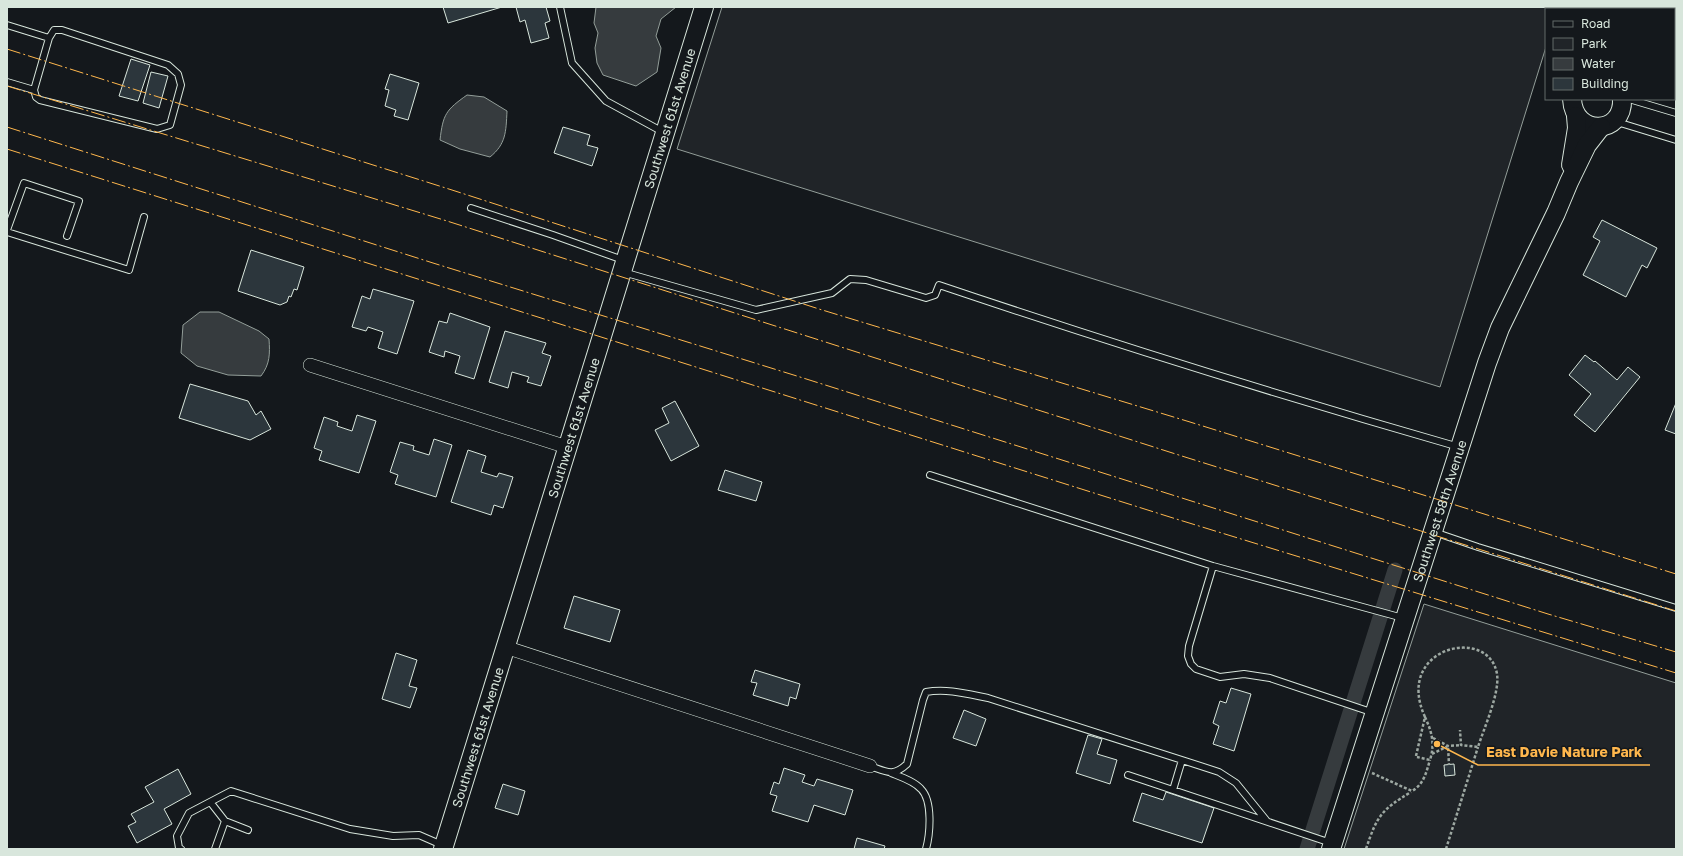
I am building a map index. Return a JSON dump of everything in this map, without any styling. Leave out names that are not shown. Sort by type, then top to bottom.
[{"type":"street","name":"Southwest 61st Avenue","points":[[443,847],[704,7]]},
{"type":"street","name":"Southwest 58th Avenue","points":[[1332,846],[1368,711],[1433,531],[1459,447],[1500,328],[1587,145],[1621,110],[1622,100]]},
{"type":"street","name":"Southwest 58th Avenue","points":[[1569,182],[1577,128],[1574,107]]},
{"type":"street","points":[[1574,107],[1582,123],[1591,126],[1607,124]]},
{"type":"street","points":[[310,364],[567,447]]},
{"type":"street","points":[[505,647],[870,766]]},
{"type":"lane","points":[[560,7],[572,62],[606,101],[664,133]]},
{"type":"lane","points":[[7,25],[49,38]]},
{"type":"lane","points":[[54,30],[62,30],[168,65],[178,74],[181,85],[170,125],[157,129],[47,102],[36,97],[34,90],[49,38],[54,30]]},
{"type":"lane","points":[[7,82],[34,90]]},
{"type":"lane","points":[[1632,100],[1676,114]]},
{"type":"lane","points":[[1607,124],[1676,140]]},
{"type":"lane","points":[[67,236],[79,201],[24,184],[7,231],[129,270],[144,217]]},
{"type":"lane","points":[[471,208],[553,235],[623,266],[756,310],[832,293],[850,279],[866,280],[926,298],[936,295],[939,285],[1028,315],[1336,411],[1459,447]]},
{"type":"lane","points":[[930,475],[1213,566],[1401,617]]},
{"type":"lane","points":[[1433,531],[1478,547],[1676,608]]},
{"type":"lane","points":[[1213,566],[1189,646],[1188,656],[1191,664],[1196,669],[1220,677],[1254,674],[1368,711]]},
{"type":"lane","points":[[891,773],[900,770],[907,764],[926,692],[934,690],[967,694],[988,698],[1219,772],[1236,783],[1266,820]]},
{"type":"lane","points":[[1173,790],[1182,760]]},
{"type":"lane","points":[[870,766],[907,779],[922,789],[928,804],[929,837],[926,849]]},
{"type":"lane","points":[[1128,775],[1266,820],[1332,846]]},
{"type":"lane","points":[[181,849],[179,848],[177,836],[189,813],[211,803],[231,791],[350,829],[393,836],[419,835],[443,847]]},
{"type":"lane","points":[[211,803],[226,822],[248,830]]},
{"type":"lane","points":[[215,849],[226,822]]},
{"type":"path","points":[[1366,849],[1373,827],[1380,815],[1421,784],[1430,760],[1433,738],[1420,699],[1419,684],[1421,676],[1428,664],[1443,651],[1457,647],[1471,648],[1483,654],[1495,667],[1497,680],[1446,849]]},
{"type":"path","points":[[1425,717],[1417,756],[1430,760]]},
{"type":"path","points":[[1460,730],[1461,745]]},
{"type":"path","points":[[1433,738],[1448,746]]},
{"type":"path","points":[[1431,754],[1448,746],[1461,745],[1478,747]]},
{"type":"path","points":[[1448,746],[1449,765]]},
{"type":"path","points":[[1371,772],[1412,791]]},
{"type":"green space","points":[[722,7],[1558,7],[1545,8],[1545,50],[1440,387],[677,149]]},
{"type":"green space","points":[[1424,604],[1676,683],[1676,849],[1344,849]]},
{"type":"water","points":[[596,7],[676,7],[661,19],[656,36],[661,48],[657,72],[636,86],[603,75],[597,63],[595,48],[598,33],[594,23]]},
{"type":"water","points":[[467,95],[484,97],[507,111],[504,137],[499,147],[490,157],[460,149],[440,140],[444,118],[447,113],[454,105]]},
{"type":"water","points":[[200,312],[219,312],[259,331],[269,339],[269,359],[261,376],[228,375],[197,366],[181,353],[183,325]]},
{"type":"building","points":[[443,7],[502,7],[448,23]]},
{"type":"building","points":[[516,7],[546,7],[550,21],[545,23],[549,38],[531,43],[525,20],[520,22]]},
{"type":"building","points":[[1676,7],[1676,23],[1675,8],[1671,8]]},
{"type":"building","points":[[131,59],[150,65],[138,101],[119,96]]},
{"type":"building","points":[[151,72],[168,76],[159,108],[143,103]]},
{"type":"building","points":[[390,74],[419,83],[408,120],[394,116],[396,110],[385,106],[389,90],[385,89]]},
{"type":"building","points":[[563,127],[590,135],[587,145],[598,148],[592,166],[554,153]]},
{"type":"building","points":[[1602,220],[1657,248],[1647,268],[1642,265],[1626,297],[1583,275],[1600,241],[1593,237]]},
{"type":"building","points":[[251,250],[304,267],[297,290],[294,289],[287,302],[280,305],[238,291]]},
{"type":"building","points":[[373,289],[414,301],[397,354],[378,348],[383,332],[368,327],[366,331],[352,327],[362,296],[370,299]]},
{"type":"building","points":[[450,313],[490,327],[474,379],[455,373],[460,356],[445,351],[444,357],[429,352],[439,321],[447,323]]},
{"type":"building","points":[[505,331],[546,343],[542,353],[551,356],[541,386],[527,382],[529,377],[512,372],[508,388],[489,382]]},
{"type":"building","points":[[1585,355],[1594,362],[1595,361],[1617,380],[1628,367],[1640,377],[1595,432],[1574,415],[1591,394],[1569,375]]},
{"type":"building","points":[[190,384],[248,401],[256,415],[261,411],[271,429],[250,440],[179,418]]},
{"type":"building","points":[[675,401],[699,446],[671,461],[655,430],[669,423],[662,408]]},
{"type":"building","points":[[1676,403],[1676,434],[1665,430]]},
{"type":"building","points":[[357,415],[376,421],[359,473],[319,460],[322,451],[314,448],[324,417],[338,422],[337,426],[352,431]]},
{"type":"building","points":[[434,439],[452,445],[436,497],[395,484],[398,475],[390,472],[400,442],[414,446],[413,450],[429,455]]},
{"type":"building","points":[[468,450],[486,456],[481,472],[497,477],[499,473],[513,477],[503,508],[494,505],[491,515],[451,502]]},
{"type":"building","points":[[725,470],[762,482],[756,501],[718,490]]},
{"type":"building","points":[[574,596],[620,610],[610,642],[564,628]]},
{"type":"building","points":[[396,653],[417,660],[409,686],[417,688],[410,708],[382,699]]},
{"type":"building","points":[[755,670],[800,684],[796,699],[790,697],[788,706],[753,695],[757,683],[751,682]]},
{"type":"building","points":[[1231,688],[1251,694],[1234,751],[1213,744],[1219,726],[1213,723],[1220,701],[1226,703]]},
{"type":"building","points":[[964,710],[986,719],[976,746],[953,738]]},
{"type":"building","points":[[1088,735],[1102,739],[1097,754],[1117,760],[1110,784],[1076,773]]},
{"type":"building","points":[[1454,764],[1455,775],[1445,776],[1444,765]]},
{"type":"building","points":[[784,768],[805,775],[802,782],[814,786],[817,779],[853,790],[845,815],[814,805],[808,822],[772,811],[777,796],[770,794],[774,782],[779,784]]},
{"type":"building","points":[[178,769],[191,794],[164,809],[172,824],[137,843],[128,826],[136,822],[131,814],[154,802],[145,787]]},
{"type":"building","points":[[503,784],[525,791],[518,815],[495,808]]},
{"type":"building","points":[[1166,792],[1214,808],[1202,843],[1133,821],[1142,793],[1163,800]]},
{"type":"building","points":[[857,838],[885,846],[884,849],[854,849]]},
{"type":"waterway","points":[[1307,849],[1395,570]]},
{"type":"power","points":[[7,49],[452,190],[819,309],[1190,422],[1676,574]]},
{"type":"power","points":[[7,86],[447,221],[1185,457],[1676,611]]},
{"type":"power","points":[[7,127],[433,263],[800,377],[1548,614],[1676,652]]},
{"type":"power","points":[[7,149],[1173,518],[1676,673]]},
{"type":"place","name":"East Davie Nature Park","points":[[1437,744]]}]
